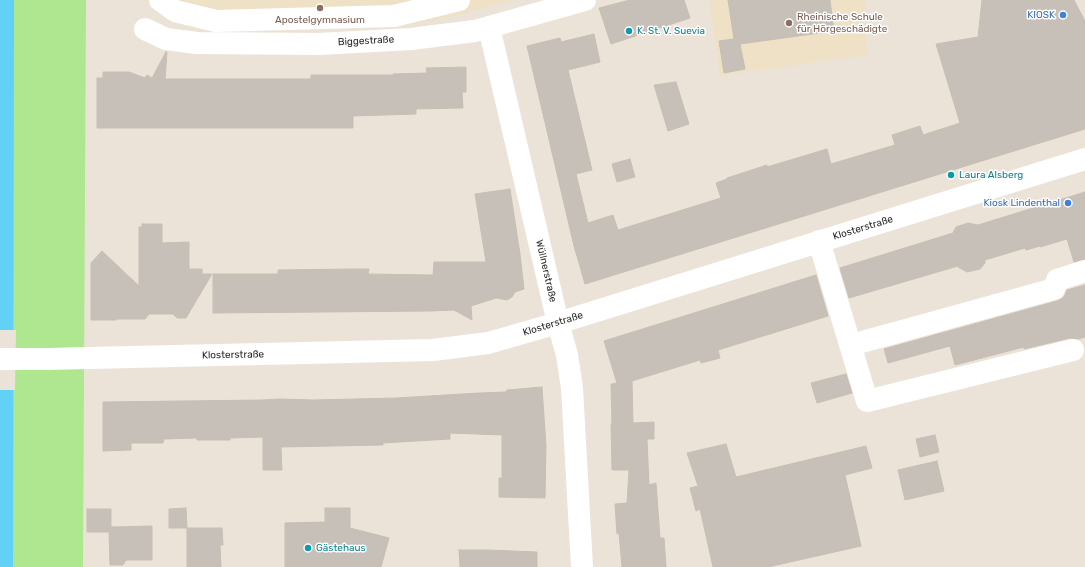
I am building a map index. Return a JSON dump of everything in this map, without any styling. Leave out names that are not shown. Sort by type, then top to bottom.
[{"type":"street","points":[[160,0],[175,11],[216,21],[394,16],[459,0]]},
{"type":"street","name":"Biggestraße","points":[[145,29],[166,39],[197,43],[319,44],[411,39],[475,31],[585,0]]},
{"type":"street","name":"Wüllnerstraße","points":[[489,27],[558,323],[567,355],[572,388],[582,567]]},
{"type":"street","name":"Klosterstraße","points":[[8,359],[433,350],[488,344],[1085,159]]},
{"type":"street","points":[[819,241],[867,401],[1073,350]]},
{"type":"street","points":[[851,346],[1054,289],[1057,280],[1085,272]]},
{"type":"shaded area","name":"Apostelgymnasium","points":[[136,0],[514,0],[459,15],[402,26],[320,29],[200,29],[188,27],[145,1]]},
{"type":"shaded area","name":"Rheinische Schule für Hörgeschädigte","points":[[709,0],[866,0],[867,55],[720,76]]},
{"type":"green space","points":[[0,0],[86,0],[83,567],[0,567]]},
{"type":"water","points":[[0,0],[14,0],[13,567],[0,567]]},
{"type":"pier","points":[[0,330],[16,330],[15,390],[0,390]]},
{"type":"building","name":"K. St. V. Suevia","points":[[630,0],[684,0],[690,18],[611,44],[599,8]]},
{"type":"building","points":[[728,0],[830,0],[834,31],[740,44],[745,69],[724,73],[719,41],[734,39]]},
{"type":"building","points":[[982,0],[1074,0],[1085,21],[1085,129],[585,284],[574,246],[527,46],[560,38],[561,42],[594,34],[600,62],[568,70],[592,170],[576,174],[588,223],[613,215],[618,230],[721,198],[716,183],[767,165],[767,167],[827,149],[831,164],[895,145],[892,135],[920,126],[923,135],[960,123],[936,44],[978,37]]},
{"type":"building","points":[[166,52],[165,79],[311,79],[311,75],[393,75],[427,73],[426,68],[466,67],[466,92],[462,92],[463,108],[416,109],[416,114],[353,116],[353,128],[97,128],[97,78],[103,78],[103,72],[129,72],[145,78],[147,75],[152,78]]},
{"type":"building","points":[[676,82],[689,124],[668,131],[654,85]]},
{"type":"building","points":[[630,159],[635,177],[617,182],[612,164]]},
{"type":"building","points":[[510,189],[524,289],[515,292],[512,297],[507,300],[496,298],[471,306],[472,320],[454,310],[213,313],[213,274],[278,274],[278,270],[369,269],[368,274],[433,275],[434,262],[486,262],[475,194]]},
{"type":"building","points":[[1085,192],[1085,259],[1074,262],[1067,239],[1026,250],[1025,248],[985,260],[985,263],[980,269],[967,272],[958,266],[849,298],[840,268],[953,233],[956,227],[968,223],[978,225]]},
{"type":"building","points":[[142,224],[162,224],[162,243],[189,242],[189,269],[202,269],[202,274],[212,274],[186,318],[177,318],[173,314],[149,314],[145,319],[91,320],[91,263],[102,251],[139,286],[139,227],[142,227]]},
{"type":"building","points":[[816,275],[828,316],[718,350],[720,358],[701,363],[700,360],[632,381],[633,423],[654,422],[654,439],[647,439],[649,485],[656,483],[660,538],[664,538],[666,567],[622,567],[619,533],[617,534],[615,504],[627,503],[629,470],[612,470],[611,384],[617,383],[604,341]]},
{"type":"building","points":[[1085,285],[1085,337],[1078,339],[1070,338],[1024,349],[1024,347],[955,365],[950,346],[888,363],[884,349],[1057,301],[1063,298],[1067,290]]},
{"type":"building","points":[[846,374],[852,393],[817,403],[811,383]]},
{"type":"building","points":[[542,387],[546,446],[545,498],[499,497],[499,478],[502,478],[502,435],[450,433],[450,439],[383,443],[383,445],[281,447],[282,470],[263,470],[263,437],[230,438],[230,440],[197,440],[197,438],[164,439],[163,443],[131,443],[131,450],[103,451],[103,402],[396,398],[506,392],[507,390]]},
{"type":"building","points":[[935,435],[939,452],[920,457],[916,439]]},
{"type":"building","points":[[726,444],[736,477],[866,446],[872,468],[845,475],[861,546],[768,567],[713,567],[700,509],[696,511],[690,488],[698,486],[687,453]]},
{"type":"building","points":[[937,461],[944,491],[905,500],[898,470]]},
{"type":"building","points":[[186,508],[187,528],[169,528],[169,509]]},
{"type":"building","points":[[325,508],[350,508],[350,528],[389,538],[381,567],[285,567],[285,523],[325,522]]},
{"type":"building","points":[[87,509],[111,509],[111,527],[152,526],[152,560],[126,560],[123,565],[110,565],[109,532],[87,532]]},
{"type":"building","points":[[187,528],[222,528],[223,545],[220,545],[221,567],[187,567]]},
{"type":"building","points":[[459,550],[537,552],[537,567],[460,567]]},
{"type":"place","name":"Apostelgymnasium","points":[[320,8]]},
{"type":"place","name":"KIOSK","points":[[1063,15]]},
{"type":"place","name":"Rheinische Schule für Hörgeschädigte","points":[[789,23]]},
{"type":"place","name":"K. St. V. Suevia","points":[[629,31]]},
{"type":"place","name":"Laura Alsberg","points":[[951,175]]},
{"type":"place","name":"Kiosk Lindenthal","points":[[1068,203]]},
{"type":"place","name":"Gästehaus","points":[[308,548]]}]
